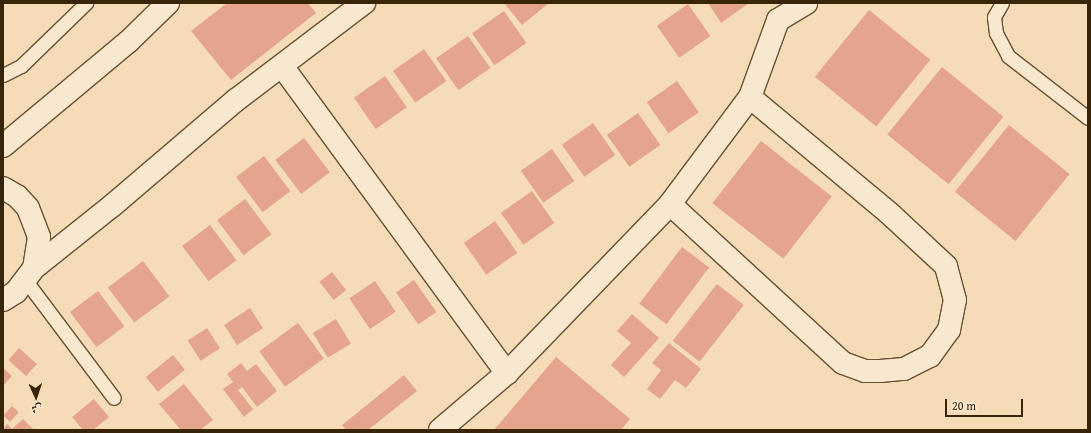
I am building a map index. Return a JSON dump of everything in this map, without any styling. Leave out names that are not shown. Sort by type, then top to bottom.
[{"type":"street","points":[[3,146],[128,42],[168,3]]},
{"type":"street","points":[[3,300],[16,292],[30,275],[236,100],[364,3]]},
{"type":"street","points":[[440,430],[507,373],[670,204],[750,97],[781,12],[806,3]]},
{"type":"street","points":[[282,66],[507,373]]},
{"type":"street","points":[[670,204],[843,363],[865,371],[880,371],[904,369],[930,356],[948,330],[955,300],[946,266],[890,213],[750,97]]},
{"type":"street","points":[[3,188],[17,196],[28,208],[35,222],[39,237],[30,275]]},
{"type":"lane","points":[[3,75],[22,66],[86,3]]},
{"type":"lane","points":[[1002,3],[994,17],[996,33],[1008,56],[1088,118]]},
{"type":"lane","points":[[30,275],[114,398]]},
{"type":"building","points":[[227,3],[308,3],[316,13],[231,80],[191,31]]},
{"type":"building","points":[[504,3],[549,3],[522,25]]},
{"type":"building","points":[[708,3],[749,3],[721,23]]},
{"type":"building","points":[[688,4],[710,36],[679,58],[657,26]]},
{"type":"building","points":[[869,10],[930,60],[876,127],[815,77]]},
{"type":"building","points":[[504,11],[526,43],[494,65],[472,33]]},
{"type":"building","points":[[468,36],[490,68],[458,90],[436,58]]},
{"type":"building","points":[[424,49],[446,81],[415,103],[393,71]]},
{"type":"building","points":[[942,67],[1003,117],[949,184],[887,135]]},
{"type":"building","points":[[385,76],[407,107],[376,129],[354,98]]},
{"type":"building","points":[[677,81],[699,112],[668,133],[647,102]]},
{"type":"building","points":[[638,113],[660,145],[629,167],[607,135]]},
{"type":"building","points":[[593,123],[615,155],[584,177],[562,145]]},
{"type":"building","points":[[1009,125],[1070,174],[1015,241],[955,192]]},
{"type":"building","points":[[304,138],[330,172],[301,194],[275,160]]},
{"type":"building","points":[[761,141],[832,196],[783,259],[712,203]]},
{"type":"building","points":[[552,149],[574,181],[543,203],[521,171]]},
{"type":"building","points":[[264,156],[290,191],[263,212],[236,177]]},
{"type":"building","points":[[532,191],[554,223],[523,245],[501,213]]},
{"type":"building","points":[[245,199],[271,234],[244,255],[217,220]]},
{"type":"building","points":[[495,221],[517,253],[486,275],[464,243]]},
{"type":"building","points":[[210,225],[236,260],[209,281],[182,246]]},
{"type":"building","points":[[682,247],[709,267],[666,324],[639,304]]},
{"type":"building","points":[[143,261],[169,296],[134,323],[108,287]]},
{"type":"building","points":[[332,272],[346,290],[334,300],[319,282]]},
{"type":"building","points":[[414,280],[436,312],[418,325],[396,293]]},
{"type":"building","points":[[375,281],[396,312],[370,329],[349,298]]},
{"type":"building","points":[[717,284],[744,305],[699,362],[673,341]]},
{"type":"building","points":[[98,291],[124,326],[97,347],[70,312]]},
{"type":"building","points":[[250,308],[263,328],[237,345],[224,325]]},
{"type":"building","points":[[632,314],[659,338],[624,377],[611,365],[631,343],[617,331]]},
{"type":"building","points":[[336,319],[351,344],[328,358],[313,333]]},
{"type":"building","points":[[298,323],[324,359],[285,387],[259,351]]},
{"type":"building","points":[[207,328],[220,348],[201,361],[188,341]]},
{"type":"building","points":[[669,343],[701,369],[686,388],[675,380],[660,399],[647,389],[661,370],[652,363]]},
{"type":"building","points":[[19,348],[37,364],[26,376],[8,360]]},
{"type":"building","points":[[173,355],[185,370],[158,392],[146,377]]},
{"type":"building","points":[[556,357],[630,419],[621,430],[494,430]]},
{"type":"building","points":[[241,363],[247,371],[256,364],[277,391],[257,407],[242,387],[238,390],[253,409],[244,417],[223,389],[233,382],[227,374]]},
{"type":"building","points":[[3,368],[12,376],[3,386]]},
{"type":"building","points":[[404,375],[417,391],[368,430],[346,430],[342,425]]},
{"type":"building","points":[[184,384],[213,420],[200,430],[181,430],[159,404]]},
{"type":"building","points":[[94,399],[109,417],[93,430],[83,430],[72,417]]},
{"type":"building","points":[[12,406],[19,412],[10,422],[3,416]]},
{"type":"building","points":[[23,419],[34,430],[3,430],[7,424],[12,429]]}]
